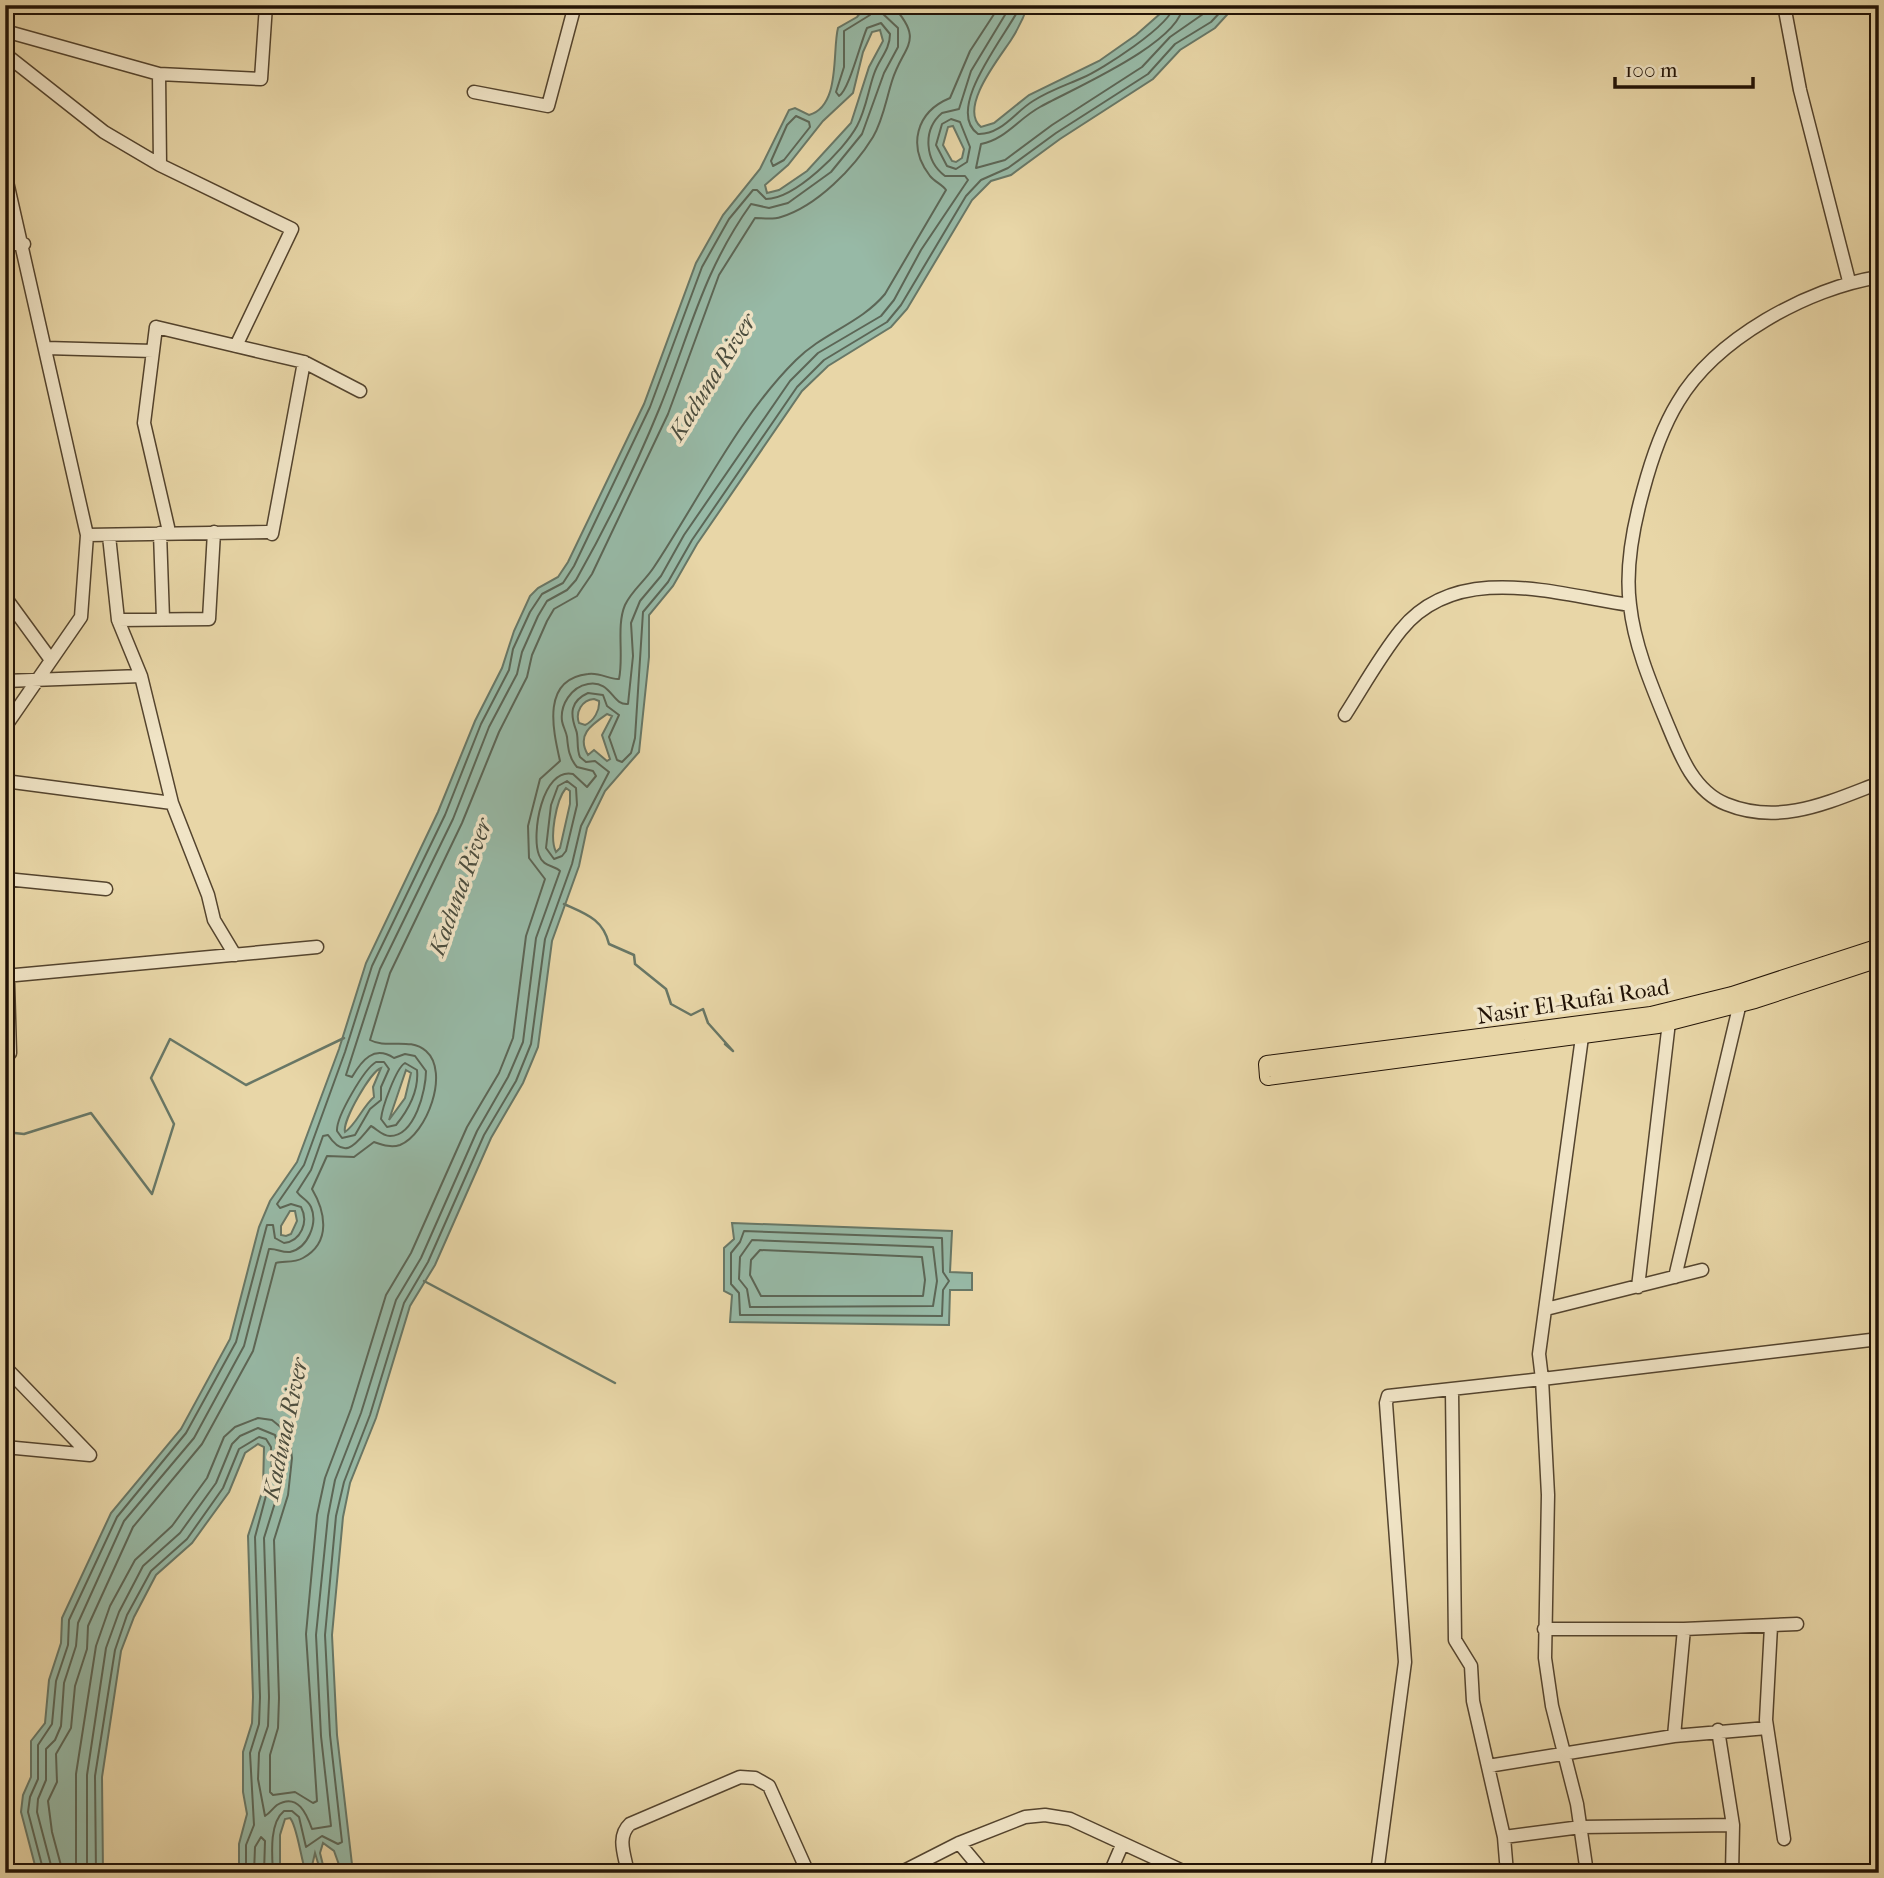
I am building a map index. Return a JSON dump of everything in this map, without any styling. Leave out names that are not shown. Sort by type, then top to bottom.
[{"type":"main road","name":"Nasir El-Rufai Road","points":[[1430,1050],[1651,1015],[1732,995],[1879,947]]},
{"type":"main road","name":"Nasir El-Rufai Road","points":[[1430,1050],[1582,1037],[1669,1022],[1740,1003],[1879,959]]},
{"type":"main road","points":[[1267,1064],[1268,1077],[1430,1050]]},
{"type":"street","points":[[5,16],[9,5]]},
{"type":"street","points":[[5,31],[159,74],[261,79],[266,5]]},
{"type":"street","points":[[474,92],[548,106],[575,5]]},
{"type":"street","points":[[1784,5],[1800,90],[1849,281]]},
{"type":"street","points":[[5,54],[104,132],[160,165],[292,229],[236,346]]},
{"type":"street","points":[[159,74],[160,165]]},
{"type":"street","points":[[5,173],[24,244],[87,535],[81,617],[5,727]]},
{"type":"street","points":[[5,244],[24,244]]},
{"type":"street","points":[[1879,277],[1849,281],[1753,324],[1711,363],[1678,401],[1651,462],[1632,529],[1630,605],[1650,683],[1682,758],[1703,791],[1725,804],[1756,813],[1796,813],[1879,783]]},
{"type":"street","points":[[163,619],[164,530],[144,423],[156,327],[304,362],[360,391]]},
{"type":"street","points":[[46,348],[153,351]]},
{"type":"street","points":[[87,535],[109,536],[164,530],[269,533],[304,362]]},
{"type":"street","points":[[118,620],[209,620],[214,532]]},
{"type":"street","points":[[109,536],[118,620],[141,676],[172,803],[208,895],[214,920],[235,955]]},
{"type":"street","points":[[1345,715],[1402,629],[1430,602],[1457,591],[1482,587],[1527,590],[1630,605]]},
{"type":"street","points":[[5,597],[51,660]]},
{"type":"street","points":[[5,681],[141,676]]},
{"type":"street","points":[[5,780],[172,803]]},
{"type":"street","points":[[5,1054],[10,1053],[6,976],[6,879],[106,889]]},
{"type":"street","points":[[6,976],[317,947]]},
{"type":"street","points":[[1675,1277],[1740,1003]]},
{"type":"street","points":[[1638,1287],[1669,1022]]},
{"type":"street","points":[[1582,1037],[1539,1354],[1548,1495],[1544,1629],[1547,1670],[1581,1827],[1587,1873]]},
{"type":"street","points":[[1546,1309],[1702,1270]]},
{"type":"street","points":[[1377,1873],[1405,1662],[1386,1403],[1388,1396],[1452,1391],[1879,1339]]},
{"type":"street","points":[[5,1367],[90,1455],[5,1447]]},
{"type":"street","points":[[1452,1391],[1455,1640],[1471,1665],[1474,1701],[1504,1837],[1507,1873]]},
{"type":"street","points":[[1544,1629],[1684,1629],[1797,1624]]},
{"type":"street","points":[[1771,1626],[1767,1728],[1784,1839]]},
{"type":"street","points":[[1674,1736],[1684,1629]]},
{"type":"street","points":[[1488,1766],[1563,1752],[1718,1730],[1767,1728]]},
{"type":"street","points":[[1718,1730],[1733,1825],[1732,1873]]},
{"type":"street","points":[[628,1873],[622,1839],[623,1830],[630,1824],[740,1777],[755,1778],[769,1786],[808,1873]]},
{"type":"street","points":[[900,1873],[959,1843],[1025,1817],[1045,1815],[1070,1819],[1187,1873]]},
{"type":"street","points":[[1504,1837],[1581,1827],[1733,1825]]},
{"type":"street","points":[[959,1843],[984,1873]]},
{"type":"street","points":[[1110,1873],[1122,1845]]},
{"type":"water","name":"Kaduna River","points":[[867,5],[1028,5],[1016,32],[977,96],[975,119],[981,127],[994,123],[1029,95],[1099,61],[1136,35],[1170,5],[1236,5],[1215,28],[1180,50],[1153,79],[1060,139],[1011,175],[991,181],[972,200],[907,309],[891,327],[828,366],[802,391],[697,544],[673,586],[649,615],[649,657],[639,752],[605,791],[587,828],[579,866],[552,941],[538,1047],[523,1083],[491,1138],[435,1265],[410,1306],[376,1418],[350,1483],[343,1517],[332,1635],[337,1735],[353,1873],[342,1873],[334,1851],[323,1843],[320,1853],[325,1873],[321,1873],[315,1853],[311,1870],[306,1873],[290,1818],[285,1819],[280,1835],[280,1873],[239,1873],[239,1844],[247,1814],[243,1792],[243,1752],[252,1723],[253,1697],[248,1536],[263,1489],[264,1447],[258,1444],[245,1453],[229,1492],[192,1543],[156,1575],[134,1617],[121,1651],[102,1777],[103,1873],[37,1873],[21,1812],[23,1795],[31,1777],[31,1741],[45,1723],[49,1680],[61,1643],[62,1618],[111,1513],[181,1429],[230,1339],[259,1227],[270,1201],[297,1162],[339,1049],[366,963],[438,812],[475,721],[502,668],[514,631],[530,596],[538,588],[558,577],[568,562],[644,404],[696,263],[723,215],[760,169],[789,110],[795,108],[809,115],[819,110],[826,101],[831,90],[838,28],[857,17]],"holes":[[[880,30],[883,41],[869,67],[851,123],[807,171],[779,190],[767,193],[765,185],[788,165],[823,121],[853,93],[863,52],[872,32]],[[953,126],[964,149],[962,158],[956,162],[952,161],[943,145],[948,127]],[[594,699],[599,701],[599,704],[594,718],[585,725],[579,723],[578,715],[580,707]],[[607,714],[612,716],[602,735],[610,759],[607,761],[594,750],[588,755],[585,748],[587,731]],[[566,788],[570,791],[570,804],[560,848],[556,852],[553,829],[559,801]],[[381,1068],[373,1087],[374,1097],[345,1132],[352,1108],[364,1087]],[[406,1070],[411,1073],[405,1098],[389,1120]],[[290,1211],[295,1211],[297,1221],[291,1234],[281,1235],[281,1226]]]},
{"type":"water","points":[[732,1223],[952,1231],[950,1272],[972,1273],[972,1290],[950,1290],[949,1325],[730,1322],[732,1295],[724,1291],[724,1248],[734,1239]]},
{"type":"waterway","points":[[564,904],[598,923],[609,944],[634,955],[635,964],[666,989],[671,1004],[691,1015],[703,1009],[708,1023],[733,1051],[725,1044]]},
{"type":"waterway","points":[[5,1132],[24,1134],[91,1113],[152,1194],[174,1124],[151,1078],[170,1039],[246,1085],[344,1038]]},
{"type":"waterway","points":[[424,1281],[615,1383]]}]
